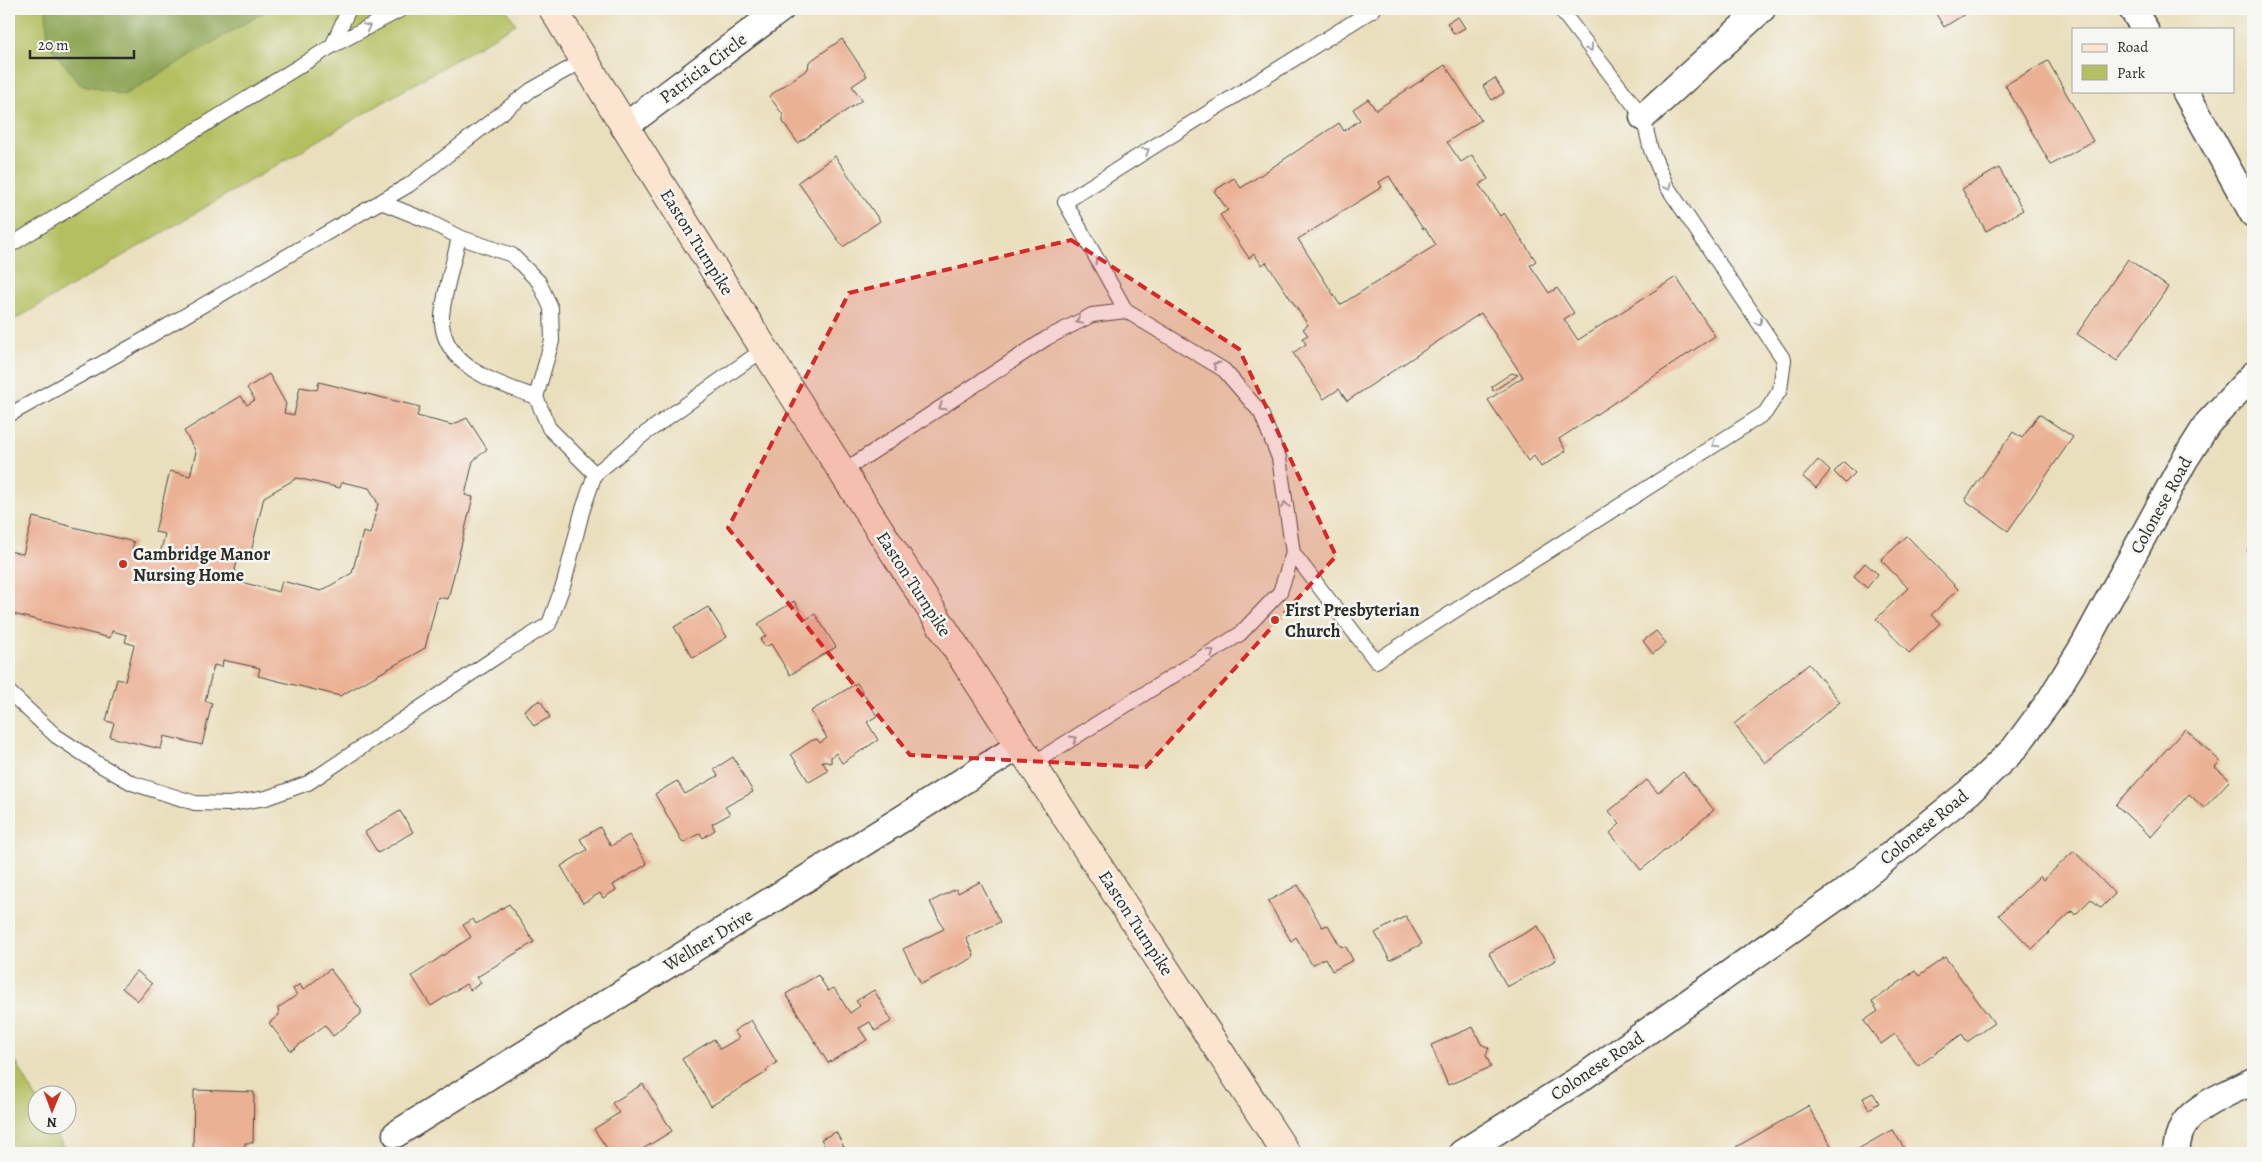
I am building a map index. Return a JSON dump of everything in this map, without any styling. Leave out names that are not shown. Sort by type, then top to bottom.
[{"type":"main road","name":"Easton Turnpike","points":[[553,9],[624,127],[842,472],[1286,1153]]},
{"type":"street","name":"Patricia Circle","points":[[624,127],[781,9]]},
{"type":"street","points":[[1643,117],[1762,9]]},
{"type":"street","points":[[2132,9],[2144,28]]},
{"type":"street","points":[[2186,92],[2253,214]]},
{"type":"street","name":"Colonese Road","points":[[1462,1153],[1583,1077],[1842,893],[1969,792],[2014,749],[2050,700],[2085,643],[2184,461],[2208,423],[2253,375]]},
{"type":"street","name":"Wellner Drive","points":[[396,1134],[1026,755]]},
{"type":"street","points":[[2176,1153],[2178,1138],[2186,1121],[2208,1104],[2253,1081]]},
{"type":"lane","points":[[332,46],[349,9]]},
{"type":"lane","points":[[9,246],[332,46],[402,9]]},
{"type":"lane","points":[[1026,755],[1240,634],[1280,592],[1293,553],[1279,458],[1261,413],[1224,370],[1126,311],[1065,202],[1374,9]]},
{"type":"lane","points":[[1293,553],[1376,661],[1765,413],[1780,390],[1784,360],[1666,185],[1651,150],[1643,117],[1560,9]]},
{"type":"lane","points":[[9,415],[138,344],[409,185],[531,90],[584,60]]},
{"type":"lane","points":[[381,202],[428,221],[459,237],[512,255],[539,282],[551,308],[552,341],[536,397],[549,428],[595,474]]},
{"type":"lane","points":[[459,237],[442,324],[451,350],[470,369],[502,385],[536,397]]},
{"type":"lane","points":[[842,472],[1047,338],[1092,315],[1126,311]]},
{"type":"lane","points":[[9,692],[56,736],[100,765],[132,783],[195,803],[230,804],[266,798],[308,783],[499,655],[549,624],[564,583],[582,512],[595,474],[642,435],[764,349]]},
{"type":"highlighted area","points":[[1071,240],[1239,349],[1336,556],[1146,767],[910,755],[728,528],[849,293]]},
{"type":"green space","points":[[9,9],[506,9],[516,24],[9,323]]},
{"type":"green space","points":[[46,9],[269,9],[124,95],[80,84],[48,44]]},
{"type":"green space","points":[[9,1049],[28,1084],[28,1134],[56,1134],[67,1153],[9,1153]]},
{"type":"building","points":[[1933,9],[1973,9],[1944,27]]},
{"type":"building","points":[[1988,9],[2001,9],[1991,15]]},
{"type":"building","points":[[1458,17],[1465,28],[1454,34],[1447,23]]},
{"type":"building","points":[[842,39],[867,76],[852,86],[862,100],[798,143],[783,122],[783,115],[769,96],[808,69],[809,62]]},
{"type":"building","points":[[2048,61],[2093,141],[2051,165],[2005,85]]},
{"type":"building","points":[[1445,65],[1481,120],[1447,142],[1461,162],[1472,155],[1488,179],[1479,185],[1500,216],[1504,213],[1536,261],[1530,265],[1549,293],[1557,288],[1574,313],[1564,319],[1578,340],[1676,277],[1715,336],[1559,439],[1566,451],[1541,467],[1534,456],[1528,461],[1488,400],[1523,377],[1481,313],[1347,401],[1339,389],[1324,399],[1293,353],[1306,344],[1302,338],[1308,335],[1303,329],[1308,325],[1266,262],[1262,265],[1254,254],[1249,258],[1220,215],[1228,210],[1214,191],[1234,178],[1241,188],[1339,123],[1344,131],[1360,120],[1353,109],[1368,99],[1376,110]],"holes":[[[1389,176],[1423,229],[1425,228],[1436,245],[1340,305],[1298,239],[1382,187],[1379,182]]]},
{"type":"building","points":[[1495,78],[1504,93],[1492,100],[1483,86]]},
{"type":"building","points":[[835,156],[880,221],[843,247],[798,182]]},
{"type":"building","points":[[1999,168],[2023,210],[1986,231],[1962,189]]},
{"type":"building","points":[[2128,259],[2168,287],[2117,361],[2077,334]]},
{"type":"building","points":[[1512,373],[1518,375],[1493,391],[1492,386]]},
{"type":"building","name":"Cambridge Manor Nursing Home","points":[[269,374],[286,404],[284,413],[294,415],[300,387],[317,390],[319,382],[420,407],[417,416],[452,425],[467,418],[487,449],[473,461],[465,495],[473,497],[448,599],[438,597],[425,648],[340,696],[258,676],[260,668],[223,660],[222,667],[214,665],[205,701],[212,703],[202,745],[164,736],[161,749],[110,737],[114,723],[106,721],[117,679],[125,681],[134,645],[125,642],[127,635],[112,631],[110,638],[9,613],[9,551],[23,554],[33,517],[134,542],[131,554],[149,558],[161,550],[165,534],[155,532],[170,471],[190,476],[196,452],[184,431],[241,396],[247,405],[255,400],[247,388]],"holes":[[[297,478],[340,488],[342,482],[369,488],[378,504],[370,534],[363,532],[352,573],[321,591],[282,581],[279,592],[241,582],[235,570],[239,553],[250,556],[264,497]]]},
{"type":"building","points":[[2039,414],[2073,437],[2008,531],[1965,500],[2013,432],[2022,438]]},
{"type":"building","points":[[1818,460],[1830,471],[1816,488],[1803,477]]},
{"type":"building","points":[[1844,462],[1855,473],[1845,483],[1834,472]]},
{"type":"building","points":[[1907,536],[1958,589],[1931,615],[1940,623],[1909,653],[1876,619],[1908,588],[1881,560]]},
{"type":"building","points":[[2253,547],[2253,561],[2247,550]]},
{"type":"building","points":[[1865,563],[1878,574],[1867,588],[1854,576]]},
{"type":"building","points":[[794,601],[805,620],[815,614],[836,647],[790,675],[771,644],[765,647],[760,640],[766,636],[758,624]]},
{"type":"building","points":[[708,607],[727,637],[693,658],[674,627]]},
{"type":"building","points":[[1656,631],[1666,643],[1653,654],[1643,641]]},
{"type":"building","points":[[1809,664],[1840,702],[1765,763],[1734,724]]},
{"type":"building","points":[[857,683],[877,716],[867,722],[878,740],[842,763],[836,753],[831,757],[831,763],[822,761],[828,771],[809,782],[791,754],[811,741],[817,739],[820,743],[827,738],[811,711]]},
{"type":"building","points":[[540,700],[550,717],[534,726],[524,710]]},
{"type":"building","points":[[2185,729],[2220,761],[2215,767],[2230,780],[2204,808],[2189,794],[2151,837],[2116,805]]},
{"type":"building","points":[[733,757],[753,792],[725,807],[730,814],[712,824],[715,830],[703,838],[700,833],[683,843],[655,794],[677,781],[685,794],[718,776],[714,769]]},
{"type":"building","points":[[1683,772],[1714,810],[1641,870],[1610,833],[1620,824],[1609,811],[1647,780],[1658,793]]},
{"type":"building","points":[[400,811],[413,832],[378,853],[365,832]]},
{"type":"building","points":[[600,827],[611,846],[629,835],[647,864],[613,885],[616,890],[603,898],[600,893],[583,903],[561,866],[587,850],[580,839]]},
{"type":"building","points":[[2074,851],[2115,894],[2101,908],[2091,899],[2075,915],[2072,911],[2032,949],[1999,915],[2040,876],[2043,880]]},
{"type":"building","points":[[980,882],[1000,922],[966,938],[974,955],[973,958],[921,984],[903,949],[944,929],[930,902],[956,889],[958,893]]},
{"type":"building","points":[[1298,885],[1322,927],[1328,925],[1340,946],[1346,947],[1353,960],[1332,971],[1325,958],[1312,965],[1296,937],[1291,941],[1268,901]]},
{"type":"building","points":[[509,904],[534,942],[477,977],[481,983],[470,990],[466,984],[431,1006],[412,976],[471,937],[463,925],[473,919],[476,924]]},
{"type":"building","points":[[1406,916],[1422,944],[1390,960],[1375,933]]},
{"type":"building","points":[[1538,926],[1556,960],[1507,987],[1489,953]]},
{"type":"building","points":[[1945,957],[1994,1023],[1967,1042],[1962,1034],[1918,1066],[1895,1034],[1881,1044],[1864,1021],[1878,1011],[1872,1002],[1915,971],[1919,976]]},
{"type":"building","points":[[330,969],[361,1010],[361,1014],[333,1036],[325,1025],[291,1051],[269,1023],[279,1015],[278,1008],[297,995],[293,989],[300,984],[303,990]]},
{"type":"building","points":[[137,971],[152,984],[138,1001],[122,988]]},
{"type":"building","points":[[818,975],[828,991],[834,988],[850,1013],[860,1006],[856,1001],[874,990],[892,1021],[875,1031],[870,1022],[859,1028],[867,1040],[828,1063],[786,994]]},
{"type":"building","points":[[751,1020],[777,1063],[766,1070],[767,1072],[711,1106],[682,1059],[714,1039],[720,1049],[739,1038],[734,1031]]},
{"type":"building","points":[[1473,1027],[1481,1044],[1489,1048],[1486,1055],[1491,1067],[1448,1085],[1431,1045]]},
{"type":"building","points":[[643,1084],[672,1131],[636,1153],[610,1153],[594,1129],[619,1113],[612,1103]]},
{"type":"building","points":[[194,1090],[254,1092],[253,1143],[245,1143],[244,1153],[193,1153]]},
{"type":"building","points":[[1873,1093],[1879,1103],[1869,1109],[1863,1098]]},
{"type":"building","points":[[1808,1106],[1832,1147],[1821,1153],[1740,1153],[1736,1147]]},
{"type":"building","points":[[1893,1130],[1907,1153],[1851,1153],[1888,1132]]},
{"type":"building","points":[[836,1132],[847,1153],[829,1153],[821,1139]]},
{"type":"place","name":"Cambridge Manor Nursing Home","points":[[123,564]]},
{"type":"place","name":"First Presbyterian Church","points":[[1275,620]]}]
